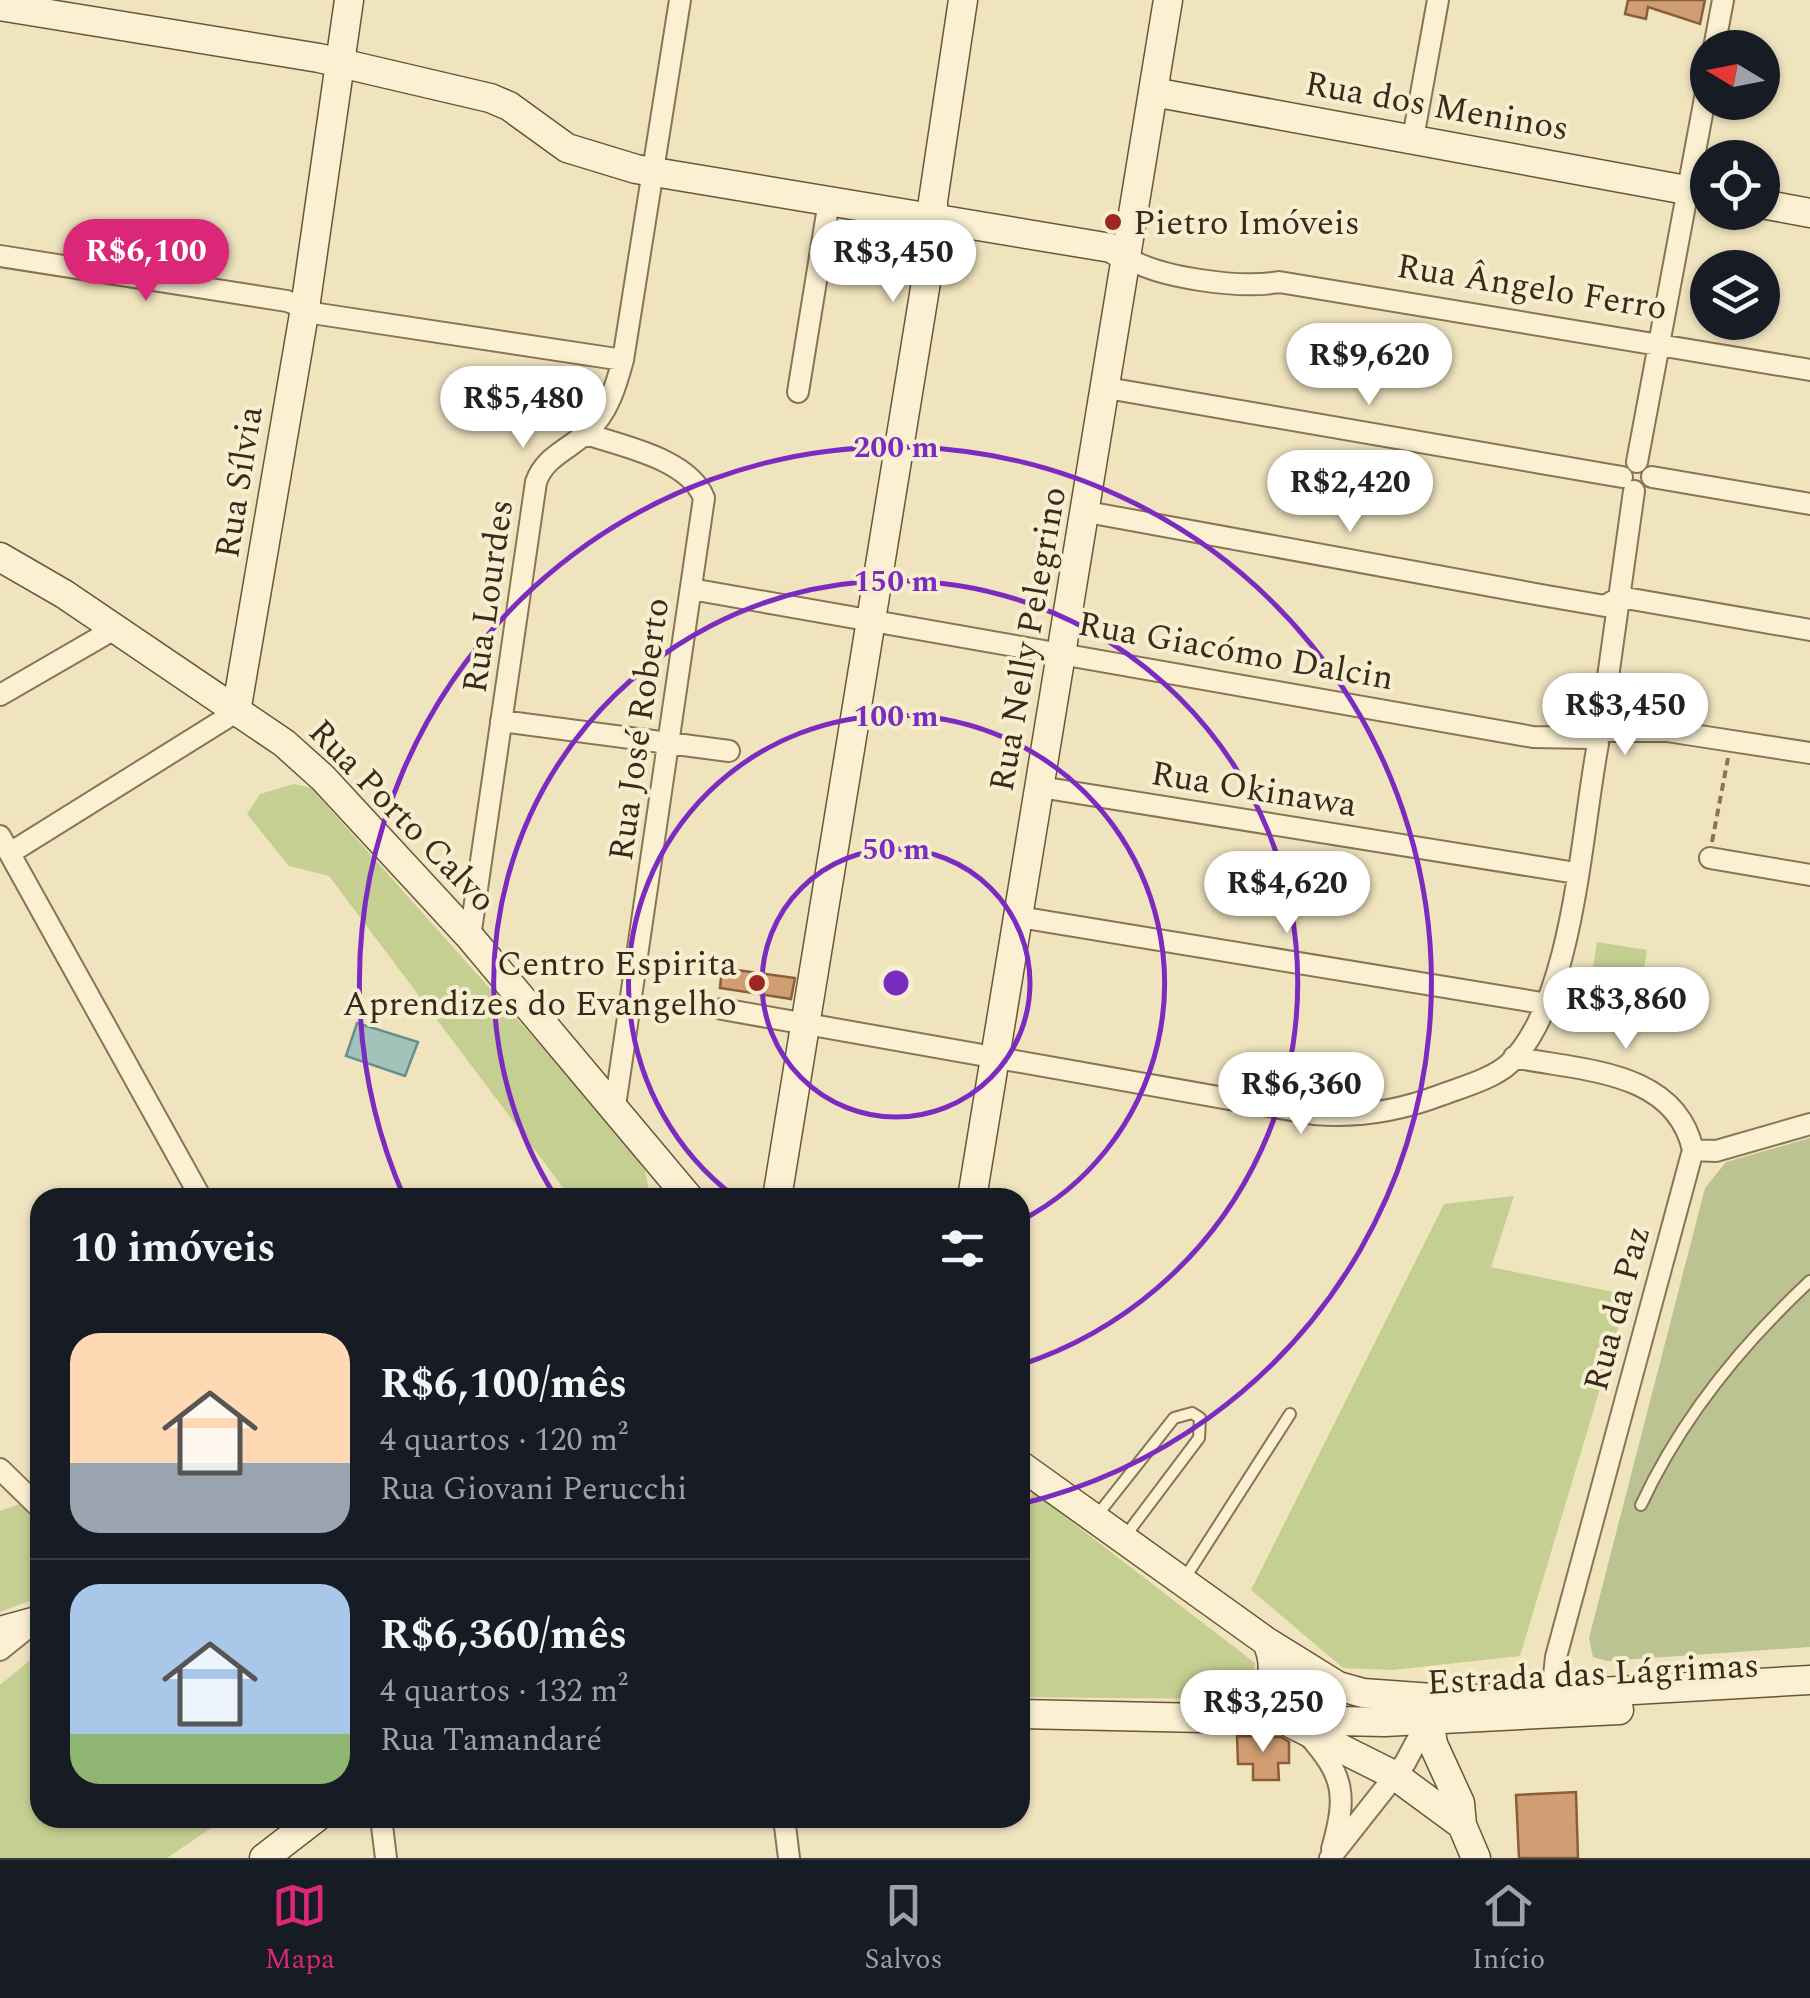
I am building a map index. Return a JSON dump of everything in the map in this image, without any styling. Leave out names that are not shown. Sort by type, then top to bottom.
[{"type":"main road","name":"Rua Sílvia","points":[[236,712],[305,308],[349,0]]},
{"type":"main road","points":[[779,1188],[933,220],[963,0]]},
{"type":"main road","name":"Rua Nelly Pelegrino","points":[[974,1188],[1168,0]]},
{"type":"main road","name":"Rua Ângelo Ferro","points":[[0,6],[82,9],[490,98],[589,158],[1110,248],[1126,256]]},
{"type":"main road","name":"Rua dos Meninos","points":[[1152,92],[1690,191]]},
{"type":"main road","points":[[1780,207],[1810,213]]},
{"type":"main road","name":"Rua Porto Calvo","points":[[0,557],[116,628],[284,743],[323,778],[470,936],[681,1188]]},
{"type":"main road","points":[[1030,1479],[1095,1519],[1266,1642],[1338,1686],[1428,1710],[1444,1774],[1460,1803],[1462,1825],[1476,1858]]},
{"type":"main road","points":[[0,1631],[30,1622]]},
{"type":"main road","points":[[1231,1718],[1261,1700],[1270,1686],[1275,1661],[1266,1642]]},
{"type":"main road","name":"Estrada das Lágrimas","points":[[1030,1714],[1231,1718],[1293,1725],[1552,1694],[1810,1680]]},
{"type":"main road","name":"Estrada das Lágrimas","points":[[1428,1710],[1810,1698]]},
{"type":"main road","points":[[1293,1725],[1394,1775],[1462,1825]]},
{"type":"main road","points":[[239,1858],[276,1828]]},
{"type":"main road","points":[[264,1858],[303,1828]]},
{"type":"street","name":"Rua Lourdes","points":[[470,936],[536,482],[544,464],[586,434],[614,392],[624,360],[680,0]]},
{"type":"street","points":[[1414,138],[1438,0]]},
{"type":"street","points":[[1717,30],[1723,0]]},
{"type":"street","points":[[798,392],[829,202]]},
{"type":"street","points":[[722,1009],[1348,1117],[1385,1112],[1432,1098],[1480,1080],[1514,1057],[1548,1004],[1576,873],[1658,346],[1690,220]]},
{"type":"street","points":[[0,256],[287,300],[305,308],[624,360]]},
{"type":"street","name":"Rua Ângelo Ferro","points":[[1126,256],[1143,268],[1254,286],[1278,282],[1810,370]]},
{"type":"street","points":[[1106,388],[1810,504]]},
{"type":"street","name":"Rua José Roberto","points":[[586,434],[671,466],[700,488],[703,519],[615,1106]]},
{"type":"street","points":[[1087,512],[1604,606],[1620,597],[1810,630]]},
{"type":"street","name":"Rua Giacómo Dalcin","points":[[691,589],[1533,737],[1652,730],[1730,738],[1810,753]]},
{"type":"street","points":[[0,695],[116,628]]},
{"type":"street","points":[[195,1188],[5,844],[236,712]]},
{"type":"street","points":[[501,721],[729,751]]},
{"type":"street","name":"Rua Okinawa","points":[[1040,787],[1576,873]]},
{"type":"street","points":[[1710,858],[1810,875]]},
{"type":"street","points":[[1019,917],[1548,1004]]},
{"type":"street","points":[[1514,1057],[1593,1069],[1639,1086],[1683,1117],[1693,1150],[1716,1151],[1810,1124]]},
{"type":"street","name":"Rua da Paz","points":[[1552,1694],[1556,1657],[1693,1150]]},
{"type":"street","points":[[0,1470],[30,1498]]},
{"type":"street","points":[[0,1650],[30,1626]]},
{"type":"street","points":[[1330,1858],[1394,1775],[1428,1710]]},
{"type":"street","points":[[1293,1725],[1336,1769],[1343,1806],[1330,1858]]},
{"type":"street","points":[[382,1828],[386,1858]]},
{"type":"street","points":[[785,1828],[788,1858]]},
{"type":"lane","points":[[1641,1505],[1708,1392],[1749,1342],[1810,1281]]},
{"type":"lane","points":[[1095,1519],[1174,1418],[1183,1413],[1200,1418],[1200,1438],[1123,1539]]},
{"type":"lane","points":[[1182,1582],[1290,1414]]},
{"type":"path","points":[[1710,858],[1730,738]]},
{"type":"green space","points":[[294,784],[311,788],[643,1160],[648,1188],[563,1188],[329,876],[289,866],[247,814],[260,794]]},
{"type":"green space","points":[[1597,942],[1647,950],[1634,1033],[1584,1025]]},
{"type":"green space","points":[[1810,1138],[1810,1647],[1607,1661],[1593,1657],[1589,1638],[1705,1188],[1726,1162]]},
{"type":"green space","points":[[1514,1196],[1491,1267],[1628,1295],[1520,1656],[1392,1670],[1343,1668],[1251,1590],[1444,1204]]},
{"type":"green space","points":[[1033,1492],[1255,1663],[1248,1687],[1225,1699],[1030,1697]]},
{"type":"green space","points":[[22,1503],[30,1511],[30,1601],[0,1612],[0,1511]]},
{"type":"green space","points":[[30,1660],[30,1828],[211,1828],[167,1858],[0,1858],[0,1685]]},
{"type":"water","points":[[357,1023],[418,1042],[405,1076],[346,1056]]},
{"type":"building","points":[[1628,0],[1705,0],[1700,24],[1648,7],[1646,19],[1625,14]]},
{"type":"building","name":"Centro Espirita Aprendizes do Evangelho","points":[[722,968],[795,978],[791,999],[720,988]]},
{"type":"building","points":[[1237,1736],[1281,1737],[1289,1742],[1289,1763],[1278,1763],[1279,1780],[1253,1780],[1253,1764],[1238,1764]]},
{"type":"building","points":[[1576,1792],[1578,1858],[1519,1858],[1516,1795]]},
{"type":"place","name":"Pietro Imóveis","points":[[1113,222]]},
{"type":"place","name":"Centro Espirita Aprendizes do Evangelho","points":[[757,983]]}]
